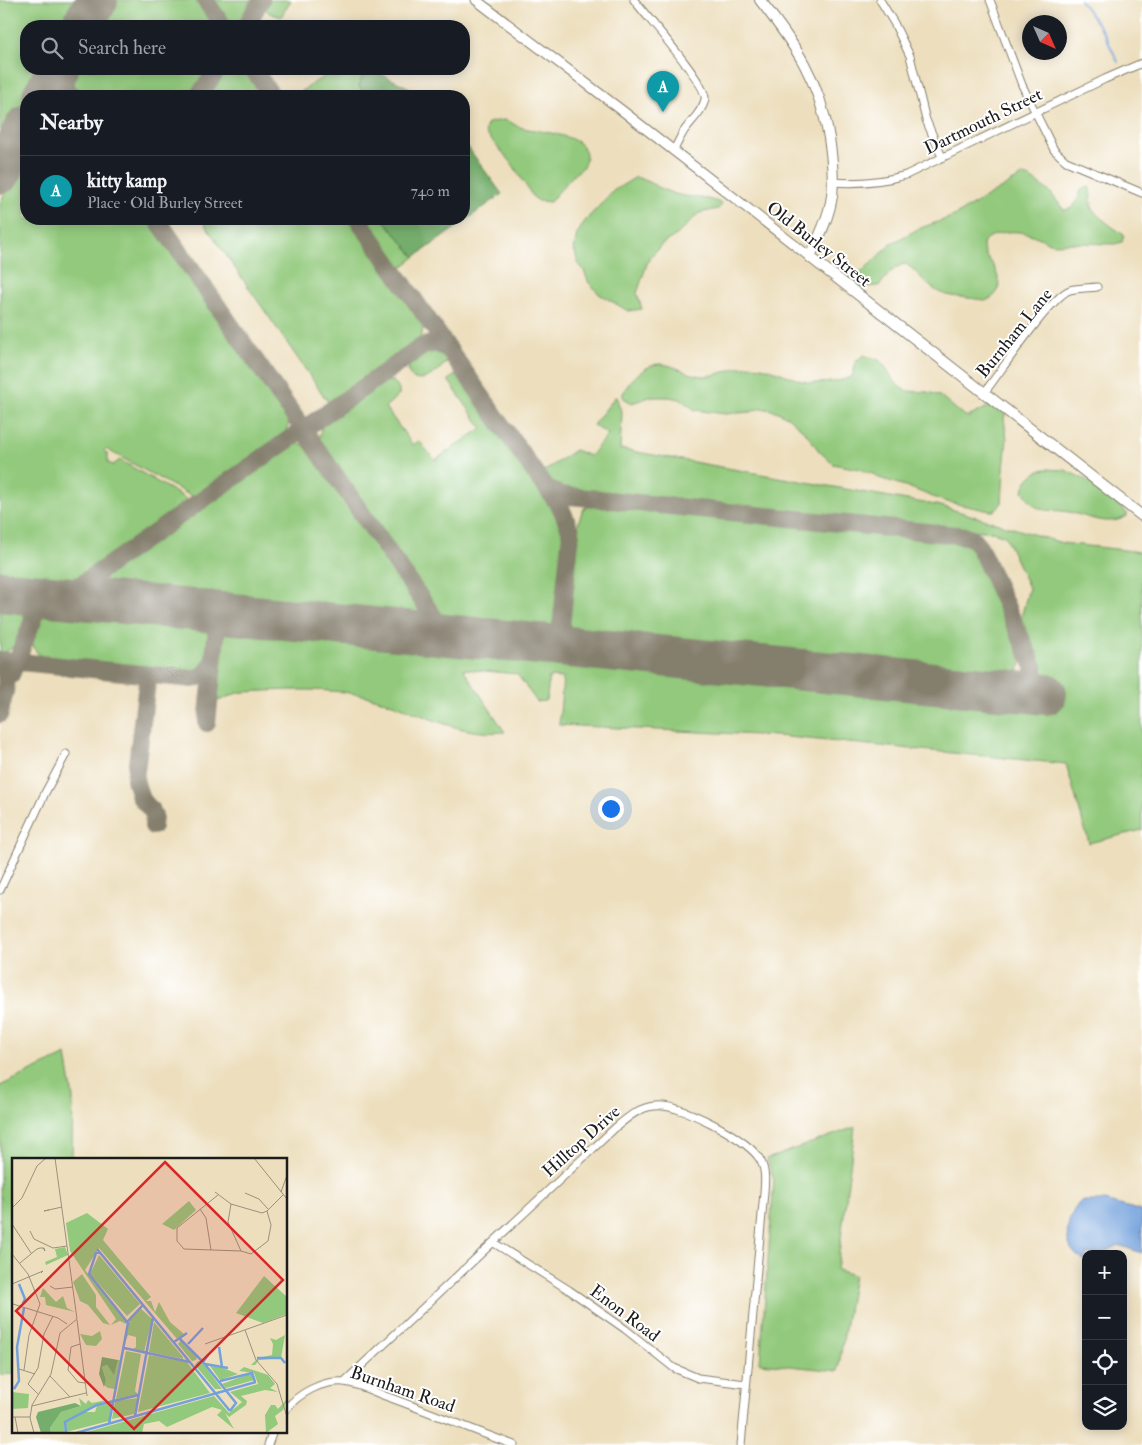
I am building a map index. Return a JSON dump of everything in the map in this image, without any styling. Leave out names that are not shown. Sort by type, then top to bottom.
[{"type":"main road","points":[[760,0],[795,47],[809,70],[823,107],[832,155],[832,195],[826,220],[810,257]]},
{"type":"main road","name":"Old Burley Street","points":[[810,257],[1142,516]]},
{"type":"street","name":"Old Burley Street","points":[[476,0],[810,257]]},
{"type":"street","points":[[634,0],[688,68],[706,94],[702,108],[684,132],[673,151]]},
{"type":"street","points":[[880,0],[894,22],[910,56],[926,120],[942,157]]},
{"type":"street","points":[[990,0],[1015,68],[1046,136],[1059,156],[1082,168],[1142,193]]},
{"type":"street","name":"Dartmouth Street","points":[[832,182],[852,183],[892,179],[906,175],[1105,78],[1142,63]]},
{"type":"street","name":"Burnham Lane","points":[[984,393],[1039,320],[1060,297],[1070,290],[1097,287]]},
{"type":"street","points":[[0,890],[45,793],[66,754]]},
{"type":"street","name":"Hilltop Drive","points":[[344,1382],[615,1128],[629,1116],[646,1107],[662,1105],[699,1117],[726,1132],[753,1150],[764,1170],[764,1192],[741,1445]]},
{"type":"street","name":"Enon Road","points":[[494,1243],[569,1290],[625,1329],[674,1368],[698,1378],[746,1384]]},
{"type":"street","name":"Burnham Road","points":[[288,1407],[298,1397],[319,1386],[344,1382],[426,1410],[514,1445]]},
{"type":"street","points":[[268,1445],[273,1432]]},
{"type":"green space","points":[[0,0],[80,0],[68,20],[20,20],[20,75],[38,75],[29,90],[20,90],[20,106],[0,142]]},
{"type":"green space","points":[[113,0],[199,0],[213,20],[101,20]]},
{"type":"green space","points":[[213,0],[256,0],[243,20],[227,20]]},
{"type":"green space","points":[[269,0],[291,0],[281,17],[269,13],[265,7]]},
{"type":"green space","points":[[207,75],[195,90],[75,90],[71,80],[72,76]]},
{"type":"green space","points":[[220,75],[250,75],[261,90],[208,90]]},
{"type":"green space","points":[[326,75],[363,75],[359,86],[362,90],[303,90]]},
{"type":"green space","points":[[363,75],[383,75],[414,90],[362,90],[359,86]]},
{"type":"green space","points":[[502,120],[520,127],[564,136],[575,140],[582,146],[586,154],[583,166],[550,202],[539,201],[533,197],[511,162],[486,134],[485,130],[488,123]]},
{"type":"green space","points":[[470,150],[502,194],[470,217]]},
{"type":"green space","points":[[20,166],[20,225],[155,225],[286,413],[288,420],[287,428],[281,436],[193,497],[106,449],[104,451],[108,455],[108,463],[113,465],[120,460],[185,498],[186,501],[70,582],[61,583],[0,577],[0,202]]},
{"type":"green space","points":[[1022,176],[1029,177],[1050,192],[1064,210],[1072,208],[1082,189],[1089,187],[1091,204],[1094,211],[1124,235],[1122,242],[1115,244],[1053,244],[1022,232],[1004,232],[992,236],[987,239],[983,247],[994,267],[999,283],[995,295],[985,301],[941,293],[931,287],[906,264],[894,269],[879,286],[860,287],[853,282],[892,243],[918,229],[954,216]]},
{"type":"green space","points":[[636,177],[670,192],[716,201],[721,203],[721,206],[718,209],[699,213],[678,234],[662,244],[648,261],[637,293],[642,309],[628,311],[599,294],[589,283],[578,263],[574,249],[577,234],[585,221],[613,191]]},
{"type":"green space","points":[[205,225],[355,225],[424,324],[421,337],[328,402]]},
{"type":"green space","points":[[370,225],[388,225],[415,257],[401,268]]},
{"type":"green space","points":[[388,225],[459,225],[415,257]]},
{"type":"green space","points":[[433,349],[444,353],[448,359],[447,362],[427,378],[421,380],[412,377],[408,371],[411,363]]},
{"type":"green space","points":[[864,355],[879,360],[901,388],[908,391],[928,392],[937,395],[968,417],[996,403],[1006,411],[1004,419],[1007,439],[1002,503],[994,511],[943,501],[859,469],[833,464],[819,451],[806,433],[789,418],[776,411],[761,408],[751,412],[725,414],[695,410],[680,399],[669,397],[650,397],[632,403],[622,397],[627,386],[637,375],[655,365],[666,365],[702,376],[714,375],[745,366],[758,366],[802,381],[820,383],[834,382],[852,377],[856,361]]},
{"type":"green space","points":[[458,375],[553,509],[560,522],[563,540],[555,619],[550,627],[543,630],[443,619],[319,439],[322,425],[382,382],[393,381],[398,387],[399,395],[385,407],[413,445],[419,441],[435,460],[482,428],[448,380]]},
{"type":"green space","points":[[616,396],[622,414],[620,449],[941,506],[1062,543],[1142,552],[1142,830],[1089,843],[1066,764],[777,736],[559,725],[563,678],[549,677],[547,698],[545,701],[537,702],[517,674],[463,669],[505,732],[486,732],[452,726],[387,702],[339,692],[307,690],[244,692],[216,702],[221,640],[226,633],[237,629],[1045,708],[1046,679],[1020,621],[1029,588],[1005,536],[993,532],[560,490],[553,485],[543,472],[575,450],[590,456],[608,434],[593,425]]},
{"type":"green space","points":[[292,445],[309,446],[313,450],[422,608],[420,616],[417,618],[110,587],[106,585],[105,578],[108,574]]},
{"type":"green space","points":[[1046,469],[1065,470],[1093,483],[1127,513],[1127,516],[1119,520],[1103,521],[1070,512],[1038,508],[1023,491],[1031,476],[1038,471]]},
{"type":"green space","points":[[592,504],[965,541],[972,547],[1022,656],[1020,665],[1015,673],[1009,676],[578,634],[570,626],[569,618],[579,520],[583,509]]},
{"type":"green space","points":[[0,605],[20,612],[25,618],[26,623],[18,643],[0,654]]},
{"type":"green space","points":[[49,611],[197,625],[202,627],[209,635],[208,654],[204,664],[195,671],[188,673],[43,659],[33,645],[33,634],[41,618]]},
{"type":"green space","points":[[66,1055],[73,1098],[72,1158],[12,1158],[12,1374],[0,1375],[0,1086]]},
{"type":"green space","points":[[855,1127],[837,1270],[854,1275],[838,1371],[760,1363],[774,1180],[767,1159]]},
{"type":"water","points":[[1081,1201],[1105,1201],[1142,1211],[1142,1253],[1121,1246],[1109,1250],[1082,1250],[1082,1258],[1078,1256],[1072,1250],[1067,1234],[1068,1225],[1075,1208]]},
{"type":"waterway","points":[[1080,0],[1104,33],[1118,62]]},
{"type":"taxiway","points":[[205,0],[219,20]]},
{"type":"taxiway","points":[[249,20],[261,0]]},
{"type":"taxiway","points":[[60,75],[61,81],[68,90]]},
{"type":"taxiway","points":[[202,90],[214,75]]},
{"type":"taxiway","points":[[257,75],[268,90]]},
{"type":"taxiway","points":[[48,90],[56,87],[67,90]]},
{"type":"taxiway","points":[[161,225],[447,636]]},
{"type":"taxiway","points":[[362,225],[546,487],[560,495],[967,536],[973,539],[979,546],[1034,667],[1034,681],[1019,691]]},
{"type":"taxiway","points":[[55,597],[70,592],[423,346],[436,343],[448,349]]},
{"type":"taxiway","points":[[547,489],[561,508],[571,532],[559,646]]},
{"type":"taxiway","points":[[92,576],[89,584],[90,591],[102,601]]},
{"type":"taxiway","points":[[17,593],[30,604],[33,612],[33,621]]},
{"type":"taxiway","points":[[11,675],[37,610],[43,603],[58,597]]},
{"type":"taxiway","points":[[205,612],[214,618],[217,627]]},
{"type":"taxiway","points":[[207,723],[217,627],[220,620],[230,614]]},
{"type":"taxiway","points":[[0,660],[193,679],[205,674],[213,663]]},
{"type":"taxiway","points":[[0,665],[6,676],[6,688],[0,714]]},
{"type":"taxiway","points":[[148,675],[135,779],[140,797],[154,816],[153,826]]},
{"type":"runway","points":[[85,20],[97,0]]},
{"type":"runway","points":[[46,90],[55,75]]},
{"type":"runway","points":[[0,173],[20,137]]},
{"type":"runway","points":[[0,591],[1046,694]]},
{"type":"place","name":"kitty kamp","points":[[663,112]]}]
